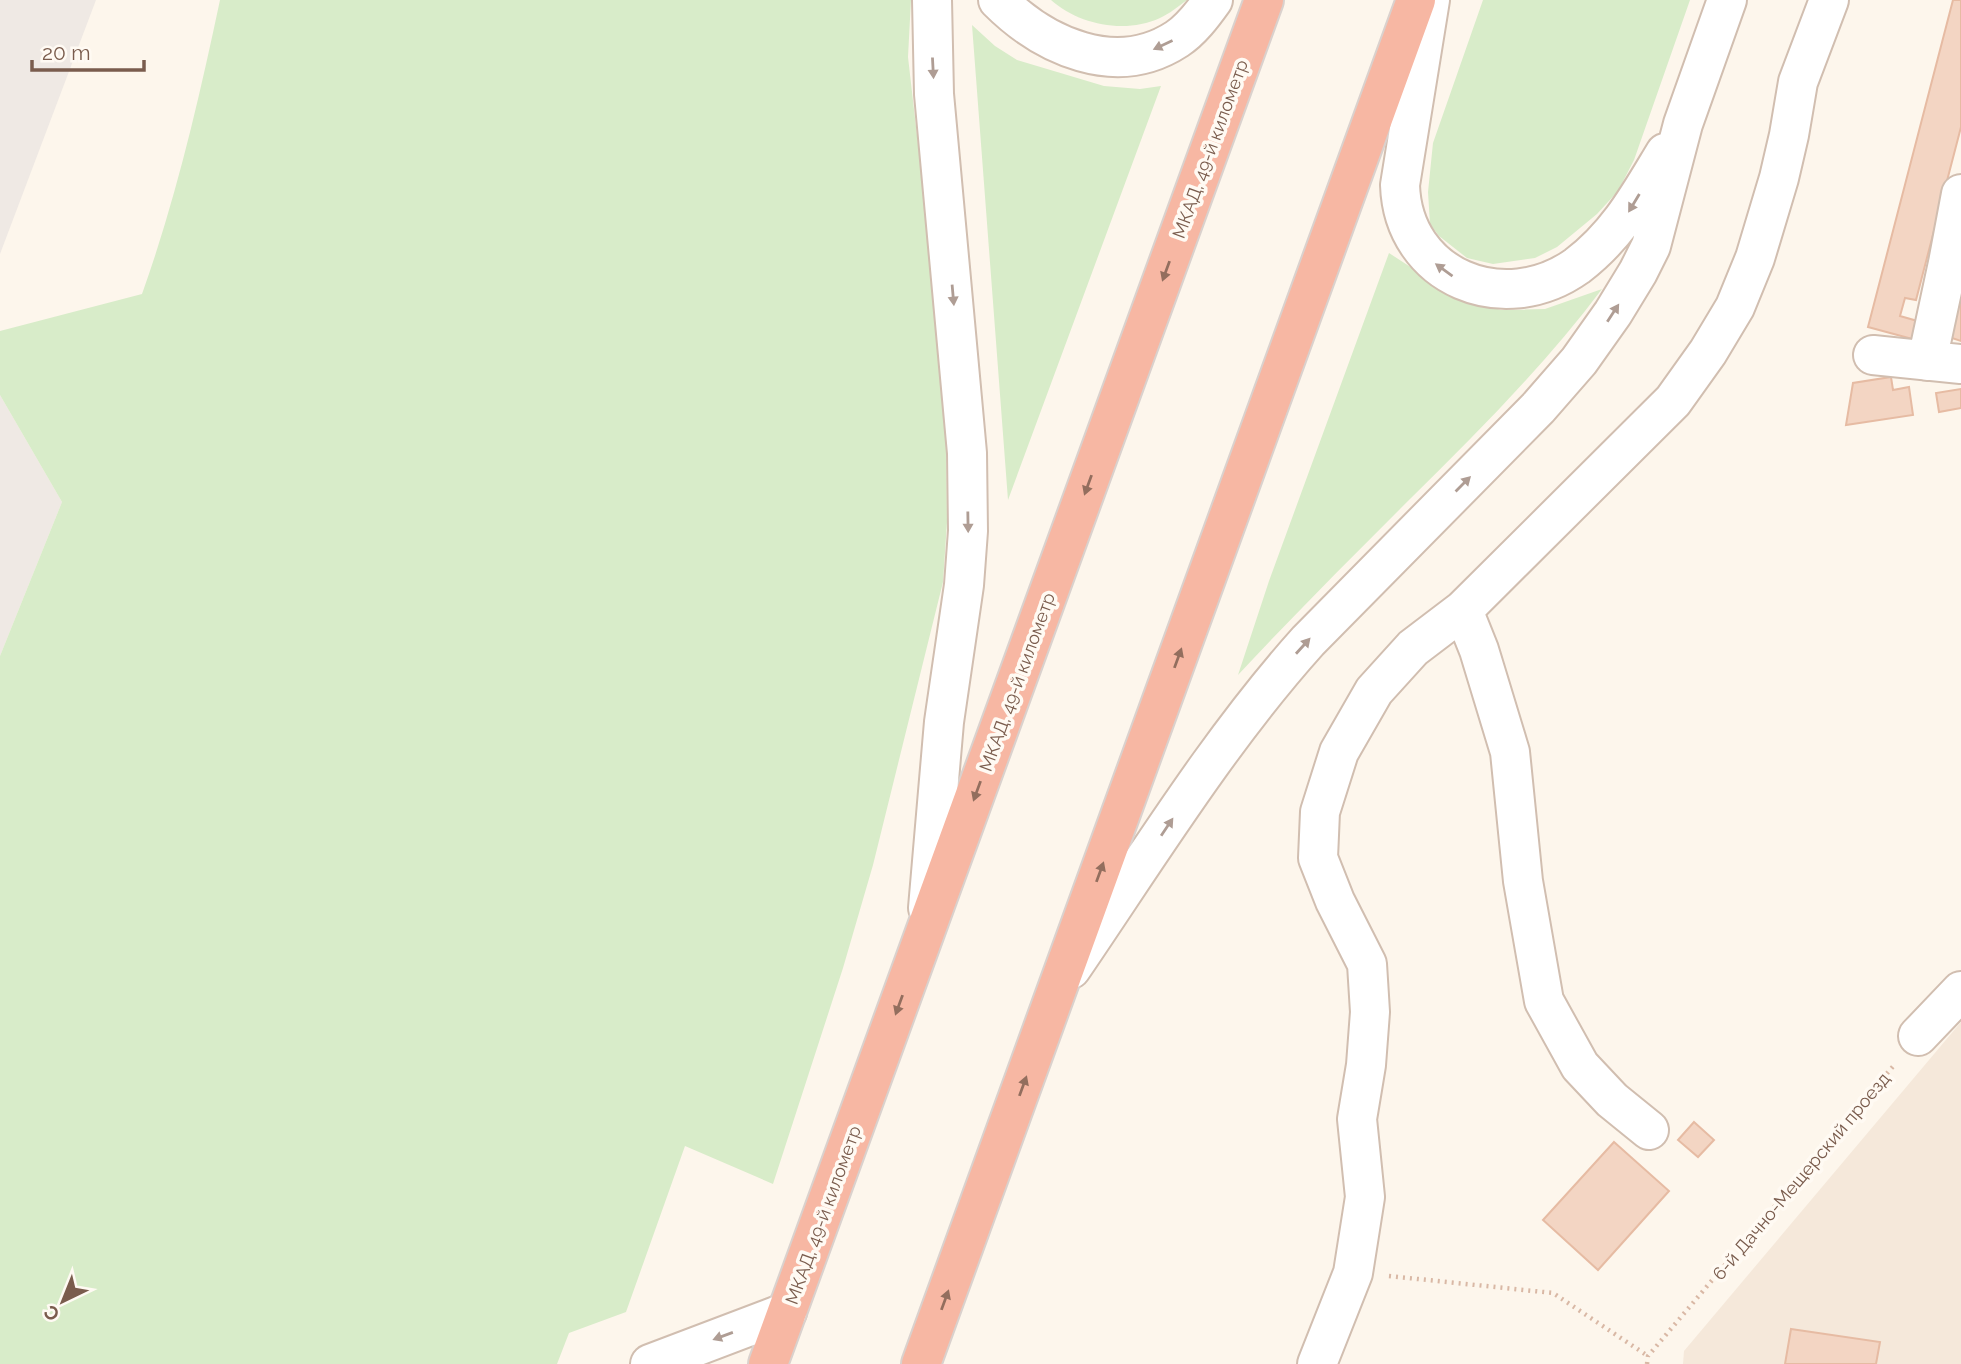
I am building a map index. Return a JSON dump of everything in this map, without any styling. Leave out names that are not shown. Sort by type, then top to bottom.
[{"type":"highway","name":"МКАД, 49-й километр","points":[[768,1364],[1265,0]]},
{"type":"highway","points":[[921,1364],[1416,0]]},
{"type":"street","points":[[928,926],[944,722],[964,585],[968,531],[967,453],[934,94],[932,0]]},
{"type":"street","points":[[998,0],[1019,20],[1046,39],[1077,51],[1105,57],[1137,55],[1156,50],[1177,39],[1213,0]]},
{"type":"street","points":[[1430,0],[1400,185],[1401,199],[1414,237],[1430,259],[1470,285],[1492,289],[1509,288],[1543,282],[1573,268],[1621,225],[1683,124]]},
{"type":"street","points":[[1060,985],[1182,805],[1275,677],[1538,408],[1597,337],[1651,246],[1683,124],[1727,0]]},
{"type":"street","points":[[1317,1364],[1353,1273],[1365,1197],[1357,1119],[1366,1065],[1370,1012],[1367,964],[1335,901],[1318,858],[1320,812],[1339,752],[1374,691],[1413,648],[1463,610],[1673,401],[1708,352],[1735,307],[1755,258],[1779,178],[1798,82],[1829,0]]},
{"type":"street","points":[[1873,355],[1944,362],[1961,194]]},
{"type":"street","points":[[1463,610],[1479,650],[1510,752],[1522,881],[1544,1001],[1580,1066],[1612,1100],[1649,1130]]},
{"type":"street","points":[[1917,1036],[1961,991]]},
{"type":"street","points":[[650,1364],[787,1312]]},
{"type":"path","name":"6-й Дачно-Мещерский проезд","points":[[1648,1356],[1917,1036]]},
{"type":"path","points":[[1353,1273],[1553,1293],[1648,1356],[1647,1364]]},
{"type":"shaded area","points":[[0,0],[96,0],[0,254]]},
{"type":"shaded area","points":[[0,395],[62,502],[0,656]]},
{"type":"shaded area","points":[[1961,1022],[1961,1364],[1683,1364],[1684,1351]]},
{"type":"green space","points":[[220,0],[911,0],[908,57],[930,249],[946,436],[947,522],[943,582],[873,865],[843,968],[773,1184],[685,1146],[626,1312],[569,1333],[557,1364],[0,1364],[0,656],[62,502],[0,395],[0,331],[142,294],[166,222],[186,148]]},
{"type":"green space","points":[[1051,0],[1187,0],[1160,18],[1146,23],[1118,26],[1075,16]]},
{"type":"green space","points":[[1483,0],[1690,0],[1634,160],[1618,191],[1597,214],[1557,247],[1535,258],[1493,264],[1467,258],[1439,236],[1430,224],[1428,192],[1433,143]]},
{"type":"green space","points":[[972,25],[995,46],[1017,60],[1104,86],[1140,89],[1161,86],[1008,500]]},
{"type":"green space","points":[[1389,253],[1458,298],[1501,310],[1545,309],[1602,289],[1557,345],[1460,450],[1238,675],[1269,581]]},
{"type":"building","points":[[1953,0],[1961,0],[1961,127],[1916,300],[1905,298],[1900,316],[1921,322],[1916,340],[1868,327]]},
{"type":"building","points":[[1961,278],[1961,341],[1943,335]]},
{"type":"building","points":[[1891,377],[1893,390],[1909,387],[1913,415],[1846,425],[1853,383]]},
{"type":"building","points":[[1961,389],[1961,408],[1939,412],[1936,393]]},
{"type":"building","points":[[1694,1122],[1714,1140],[1698,1157],[1678,1140]]},
{"type":"building","points":[[1614,1142],[1669,1191],[1598,1270],[1543,1220]]},
{"type":"building","points":[[1791,1329],[1880,1342],[1876,1364],[1785,1364]]}]
